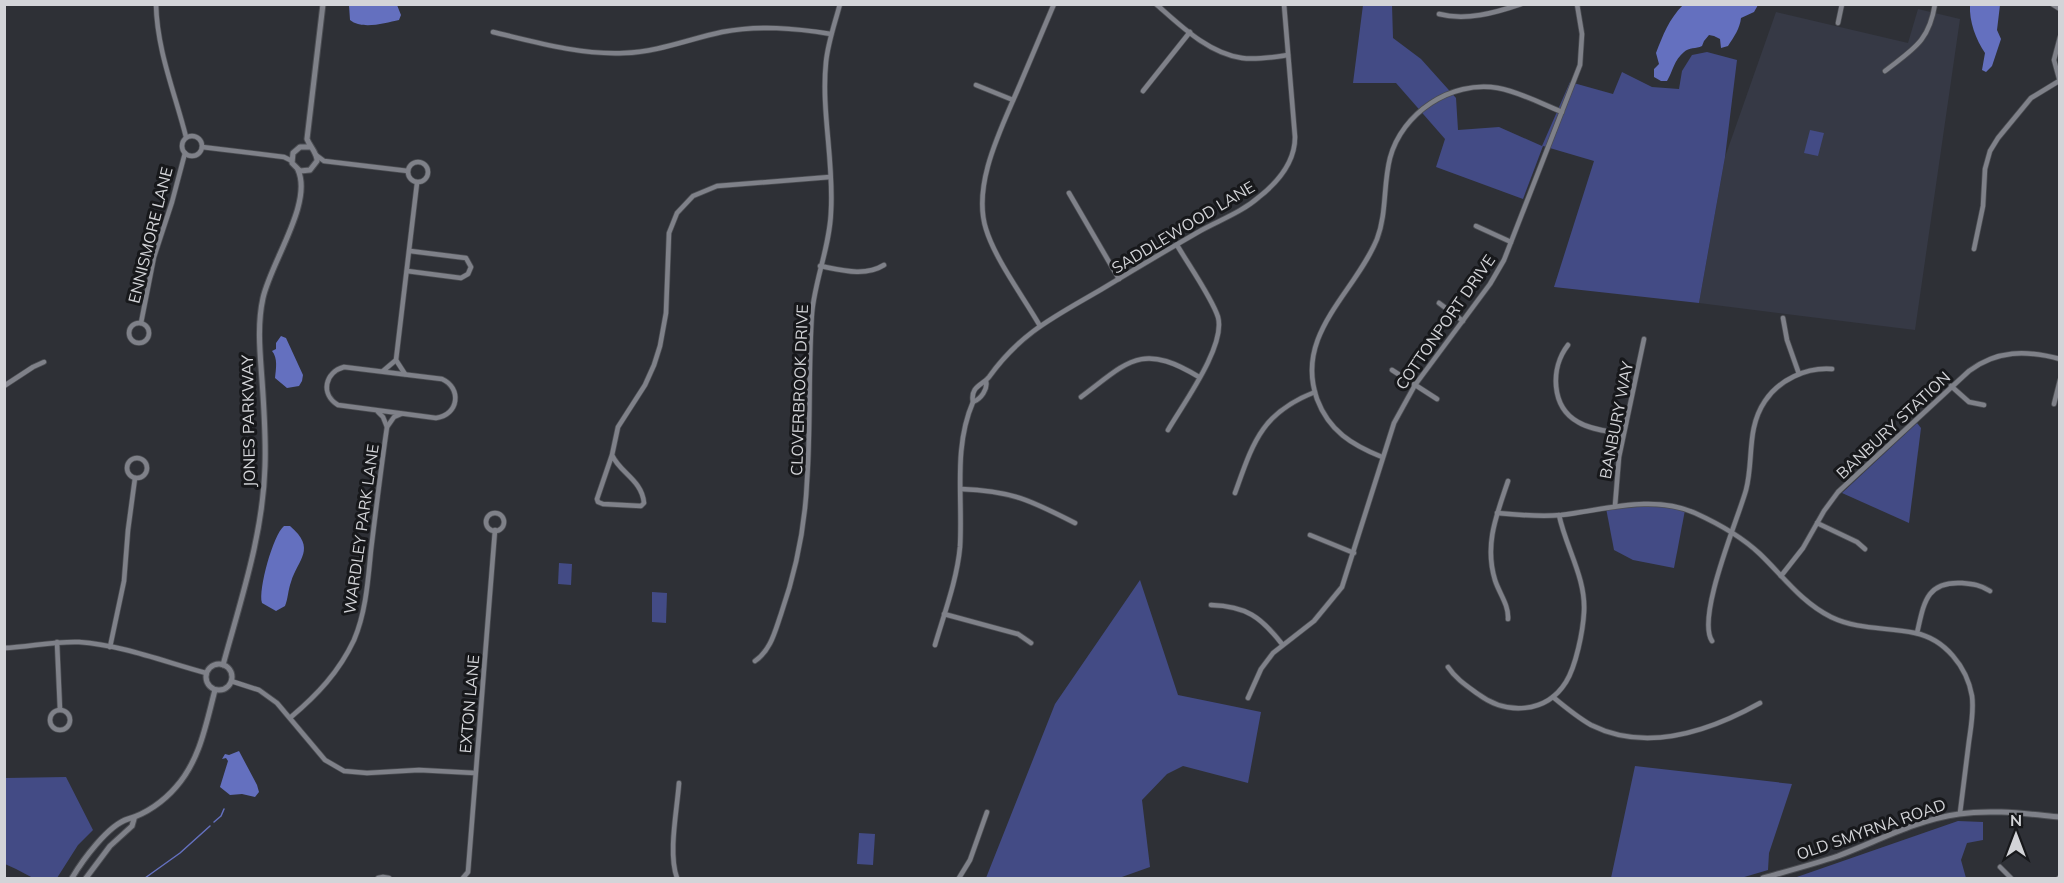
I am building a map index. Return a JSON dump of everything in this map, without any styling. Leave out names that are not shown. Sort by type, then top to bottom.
[{"type":"street","points":[[156,4],[160,46],[186,137]]},
{"type":"street","points":[[323,4],[307,139],[310,147],[324,161],[408,171]]},
{"type":"street","name":"CLOVERBROOK DRIVE","points":[[755,660],[768,650],[789,590],[800,540],[807,481],[812,314],[831,217],[826,58],[840,4]]},
{"type":"street","points":[[1040,326],[993,245],[984,220],[986,174],[991,154],[1054,4]]},
{"type":"street","points":[[1156,4],[1190,32],[1219,51],[1241,58],[1288,55]]},
{"type":"street","name":"SADDLEWOOD LANE","points":[[935,645],[960,550],[963,434],[975,390],[986,381],[1009,351],[1040,326],[1253,202],[1274,184],[1286,168],[1295,140],[1284,4]]},
{"type":"street","points":[[1439,14],[1456,17],[1478,16],[1521,4]]},
{"type":"street","name":"COTTONPORT DRIVE","points":[[1248,698],[1264,664],[1282,644],[1321,615],[1342,587],[1382,457],[1398,415],[1415,385],[1490,284],[1511,242],[1581,58],[1582,34],[1577,4]]},
{"type":"street","points":[[1838,23],[1842,4]]},
{"type":"street","points":[[1885,71],[1924,38],[1931,26],[1935,4]]},
{"type":"street","points":[[2052,4],[2060,9]]},
{"type":"street","points":[[493,32],[583,51],[611,54],[647,51],[746,28],[783,28],[831,34]]},
{"type":"street","points":[[1143,91],[1190,32]]},
{"type":"street","points":[[1974,249],[1983,206],[1985,169],[1990,152],[2031,98],[2059,81],[2054,59],[2060,37]]},
{"type":"street","points":[[976,85],[1013,100]]},
{"type":"street","points":[[1382,457],[1355,445],[1340,434],[1325,416],[1315,392],[1311,366],[1316,343],[1326,321],[1376,240],[1382,218],[1390,156],[1397,139],[1409,121],[1436,100],[1458,90],[1476,87],[1504,90],[1562,112]]},
{"type":"street","points":[[197,136],[202,141],[202,147],[196,155],[189,156],[185,153],[182,144],[186,137],[197,136]]},
{"type":"street","points":[[284,157],[293,153],[307,139]]},
{"type":"street","points":[[202,147],[284,157],[292,161],[302,179]]},
{"type":"street","points":[[300,147],[310,147]]},
{"type":"street","name":"ENNISMORE LANE","points":[[141,323],[154,257],[185,153]]},
{"type":"street","points":[[292,161],[293,153]]},
{"type":"street","points":[[315,165],[316,155]]},
{"type":"street","points":[[298,170],[307,171],[324,161]]},
{"type":"street","points":[[408,171],[414,163],[421,162],[427,166],[429,173],[426,179],[417,183]]},
{"type":"street","name":"JONES PARKWAY","points":[[223,665],[260,525],[265,458],[265,419],[259,337],[261,308],[274,264],[297,213],[302,179],[307,171]]},
{"type":"street","points":[[408,171],[411,180],[417,183]]},
{"type":"street","points":[[612,454],[614,460],[638,486],[644,503],[641,506],[603,504],[597,501],[618,427],[644,387],[657,357],[666,313],[669,233],[675,217],[684,204],[697,194],[720,185],[830,177]]},
{"type":"street","points":[[405,374],[396,360],[417,183]]},
{"type":"street","points":[[1069,193],[1119,279]]},
{"type":"street","points":[[1476,226],[1511,242]]},
{"type":"street","points":[[1168,429],[1217,343],[1220,330],[1213,307],[1177,245]]},
{"type":"street","points":[[407,271],[461,278],[468,274],[471,267],[466,258],[410,250]]},
{"type":"street","points":[[820,266],[863,272],[876,270],[884,265]]},
{"type":"street","points":[[1438,303],[1463,321]]},
{"type":"street","points":[[1783,318],[1787,340],[1799,374]]},
{"type":"street","name":"ENNISMORE LANE","points":[[141,323],[148,328],[149,335],[146,340],[137,343],[131,340],[129,331],[133,325],[141,323]]},
{"type":"street","name":"BANBURY WAY","points":[[1615,507],[1618,461],[1644,339]]},
{"type":"street","points":[[1568,345],[1561,356],[1556,378],[1561,405],[1569,416],[1580,423],[1623,434]]},
{"type":"street","name":"BANBURY STATION","points":[[1781,576],[1798,554],[1832,500],[1847,483],[1951,386],[1977,366],[1998,356],[2025,352],[2060,359]]},
{"type":"street","points":[[1081,397],[1123,366],[1141,359],[1170,361],[1199,377]]},
{"type":"street","points":[[383,371],[396,360]]},
{"type":"street","points":[[4,386],[33,366],[44,362]]},
{"type":"street","points":[[341,368],[405,374],[445,380],[453,387],[456,400],[452,410],[441,417],[401,414],[338,405],[329,398],[327,383],[332,372],[341,368]]},
{"type":"street","points":[[1712,641],[1708,634],[1708,627],[1716,582],[1748,483],[1752,433],[1757,415],[1774,390],[1799,374],[1833,369]]},
{"type":"street","points":[[1392,370],[1437,399]]},
{"type":"street","points":[[2054,404],[2060,380]]},
{"type":"street","points":[[1951,386],[1969,402],[1984,405]]},
{"type":"street","points":[[1234,493],[1251,451],[1271,419],[1286,405],[1315,392]]},
{"type":"street","name":"WARDLEY PARK LANE","points":[[376,411],[383,417],[387,427]]},
{"type":"street","name":"WARDLEY PARK LANE","points":[[291,717],[312,700],[329,681],[346,655],[358,630],[366,589],[387,427],[394,417],[401,414]]},
{"type":"street","points":[[136,457],[145,462],[147,469],[142,477],[135,478],[127,473],[126,466],[136,457]]},
{"type":"street","points":[[110,647],[124,581],[135,478]]},
{"type":"street","points":[[1508,481],[1491,537],[1491,561],[1496,584],[1508,609],[1508,619]]},
{"type":"street","points":[[961,489],[988,490],[1018,496],[1075,523]]},
{"type":"street","points":[[1497,513],[1532,516],[1559,515],[1649,504],[1685,510],[1731,532],[1755,549],[1807,602],[1837,620],[1868,628],[1917,633],[1935,641],[1950,652],[1963,669],[1971,691],[1972,716],[1960,813]]},
{"type":"street","points":[[1448,667],[1455,676],[1476,692],[1493,704],[1504,707],[1525,708],[1538,705],[1553,697],[1565,683],[1572,669],[1584,609],[1583,588],[1559,515]]},
{"type":"street","points":[[1817,523],[1860,543],[1865,549]]},
{"type":"street","name":"EXTON LANE","points":[[464,879],[468,872],[495,530]]},
{"type":"street","points":[[1310,535],[1354,553]]},
{"type":"street","points":[[1917,633],[1925,602],[1939,585],[1965,584],[1981,586],[1990,591]]},
{"type":"street","points":[[1211,604],[1232,606],[1252,614],[1267,626],[1282,644]]},
{"type":"street","points":[[944,614],[1018,634],[1031,643]]},
{"type":"street","points":[[4,648],[57,642],[90,643],[206,673]]},
{"type":"street","points":[[57,642],[60,710]]},
{"type":"street","points":[[223,665],[230,671],[231,681],[225,689],[216,690],[207,682],[206,673],[211,667],[223,665]]},
{"type":"street","points":[[231,681],[249,686],[269,696],[291,717],[325,760],[344,771],[367,773],[419,770],[476,773]]},
{"type":"street","points":[[86,879],[110,846],[132,826],[135,819],[169,794],[187,774],[198,751],[216,690]]},
{"type":"street","points":[[1553,697],[1600,729],[1621,735],[1647,737],[1700,730],[1725,721],[1760,703]]},
{"type":"street","points":[[60,710],[68,713],[70,719],[69,726],[60,730],[51,725],[50,719],[52,713],[60,710]]},
{"type":"street","points":[[677,879],[673,865],[679,783]]},
{"type":"street","points":[[959,879],[972,853],[987,812]]},
{"type":"street","name":"OLD SMYRNA ROAD","points":[[1763,879],[1837,856],[1923,822],[1960,813],[1999,812],[2060,818]]},
{"type":"street","points":[[72,879],[95,844],[115,827],[128,819],[135,819]]},
{"type":"street","points":[[2000,867],[2011,879]]},
{"type":"street","points":[[378,879],[383,877],[389,879]]},
{"type":"street","points":[[464,879],[470,879]]},
{"type":"shaded area","points":[[349,5],[397,5],[401,15],[399,20],[361,25],[350,20]]},
{"type":"shaded area","points":[[1363,5],[1392,5],[1393,38],[1421,59],[1456,98],[1458,130],[1499,127],[1542,146],[1570,82],[1613,94],[1622,72],[1652,87],[1679,89],[1682,71],[1692,55],[1707,52],[1737,60],[1725,157],[1699,303],[1554,287],[1594,161],[1543,146],[1523,199],[1436,167],[1445,139],[1396,83],[1353,83]]},
{"type":"shaded area","points":[[1683,5],[1758,5],[1754,12],[1741,18],[1738,29],[1728,46],[1721,48],[1720,39],[1709,35],[1702,46],[1686,50],[1676,62],[1667,81],[1661,81],[1654,77],[1654,69],[1659,64],[1656,53],[1670,22]]},
{"type":"shaded area","points":[[1970,5],[2000,5],[1997,30],[2001,39],[1992,66],[1986,72],[1982,70],[1985,53],[1974,30]]},
{"type":"shaded area","points":[[1918,9],[1960,19],[1915,330],[1699,303],[1725,157],[1776,12],[1908,43]]},
{"type":"shaded area","points":[[1810,130],[1824,133],[1818,156],[1804,153]]},
{"type":"shaded area","points":[[281,336],[286,338],[303,375],[299,386],[287,388],[275,378],[276,360],[272,351],[276,349],[276,343]]},
{"type":"shaded area","points":[[1917,423],[1921,428],[1909,523],[1842,493]]},
{"type":"shaded area","points":[[1649,504],[1685,510],[1674,568],[1633,560],[1614,550],[1606,508]]},
{"type":"shaded area","points":[[284,526],[290,526],[298,534],[303,541],[304,548],[285,606],[276,611],[262,603],[261,596],[271,551]]},
{"type":"shaded area","points":[[559,563],[572,564],[571,585],[558,584]]},
{"type":"shaded area","points":[[1140,580],[1178,695],[1261,712],[1248,783],[1183,766],[1167,774],[1142,800],[1150,867],[1119,878],[986,878],[1055,704]]},
{"type":"shaded area","points":[[652,592],[667,593],[666,623],[652,622]]},
{"type":"shaded area","points":[[239,751],[257,785],[259,792],[255,797],[242,794],[230,795],[220,787],[228,761],[226,758],[222,759],[225,754],[229,755]]},
{"type":"shaded area","points":[[1635,766],[1792,784],[1769,853],[1768,870],[1741,878],[1611,878]]},
{"type":"shaded area","points":[[66,777],[93,830],[78,845],[57,878],[33,878],[5,864],[5,778]]},
{"type":"shaded area","points":[[1958,821],[1983,822],[1983,840],[1967,843],[1961,860],[1966,878],[1794,878]]},
{"type":"shaded area","points":[[859,833],[875,834],[873,865],[857,864]]},
{"type":"waterway","points":[[214,822],[221,816],[224,809]]},
{"type":"waterway","points":[[145,878],[180,853],[210,826]]}]
